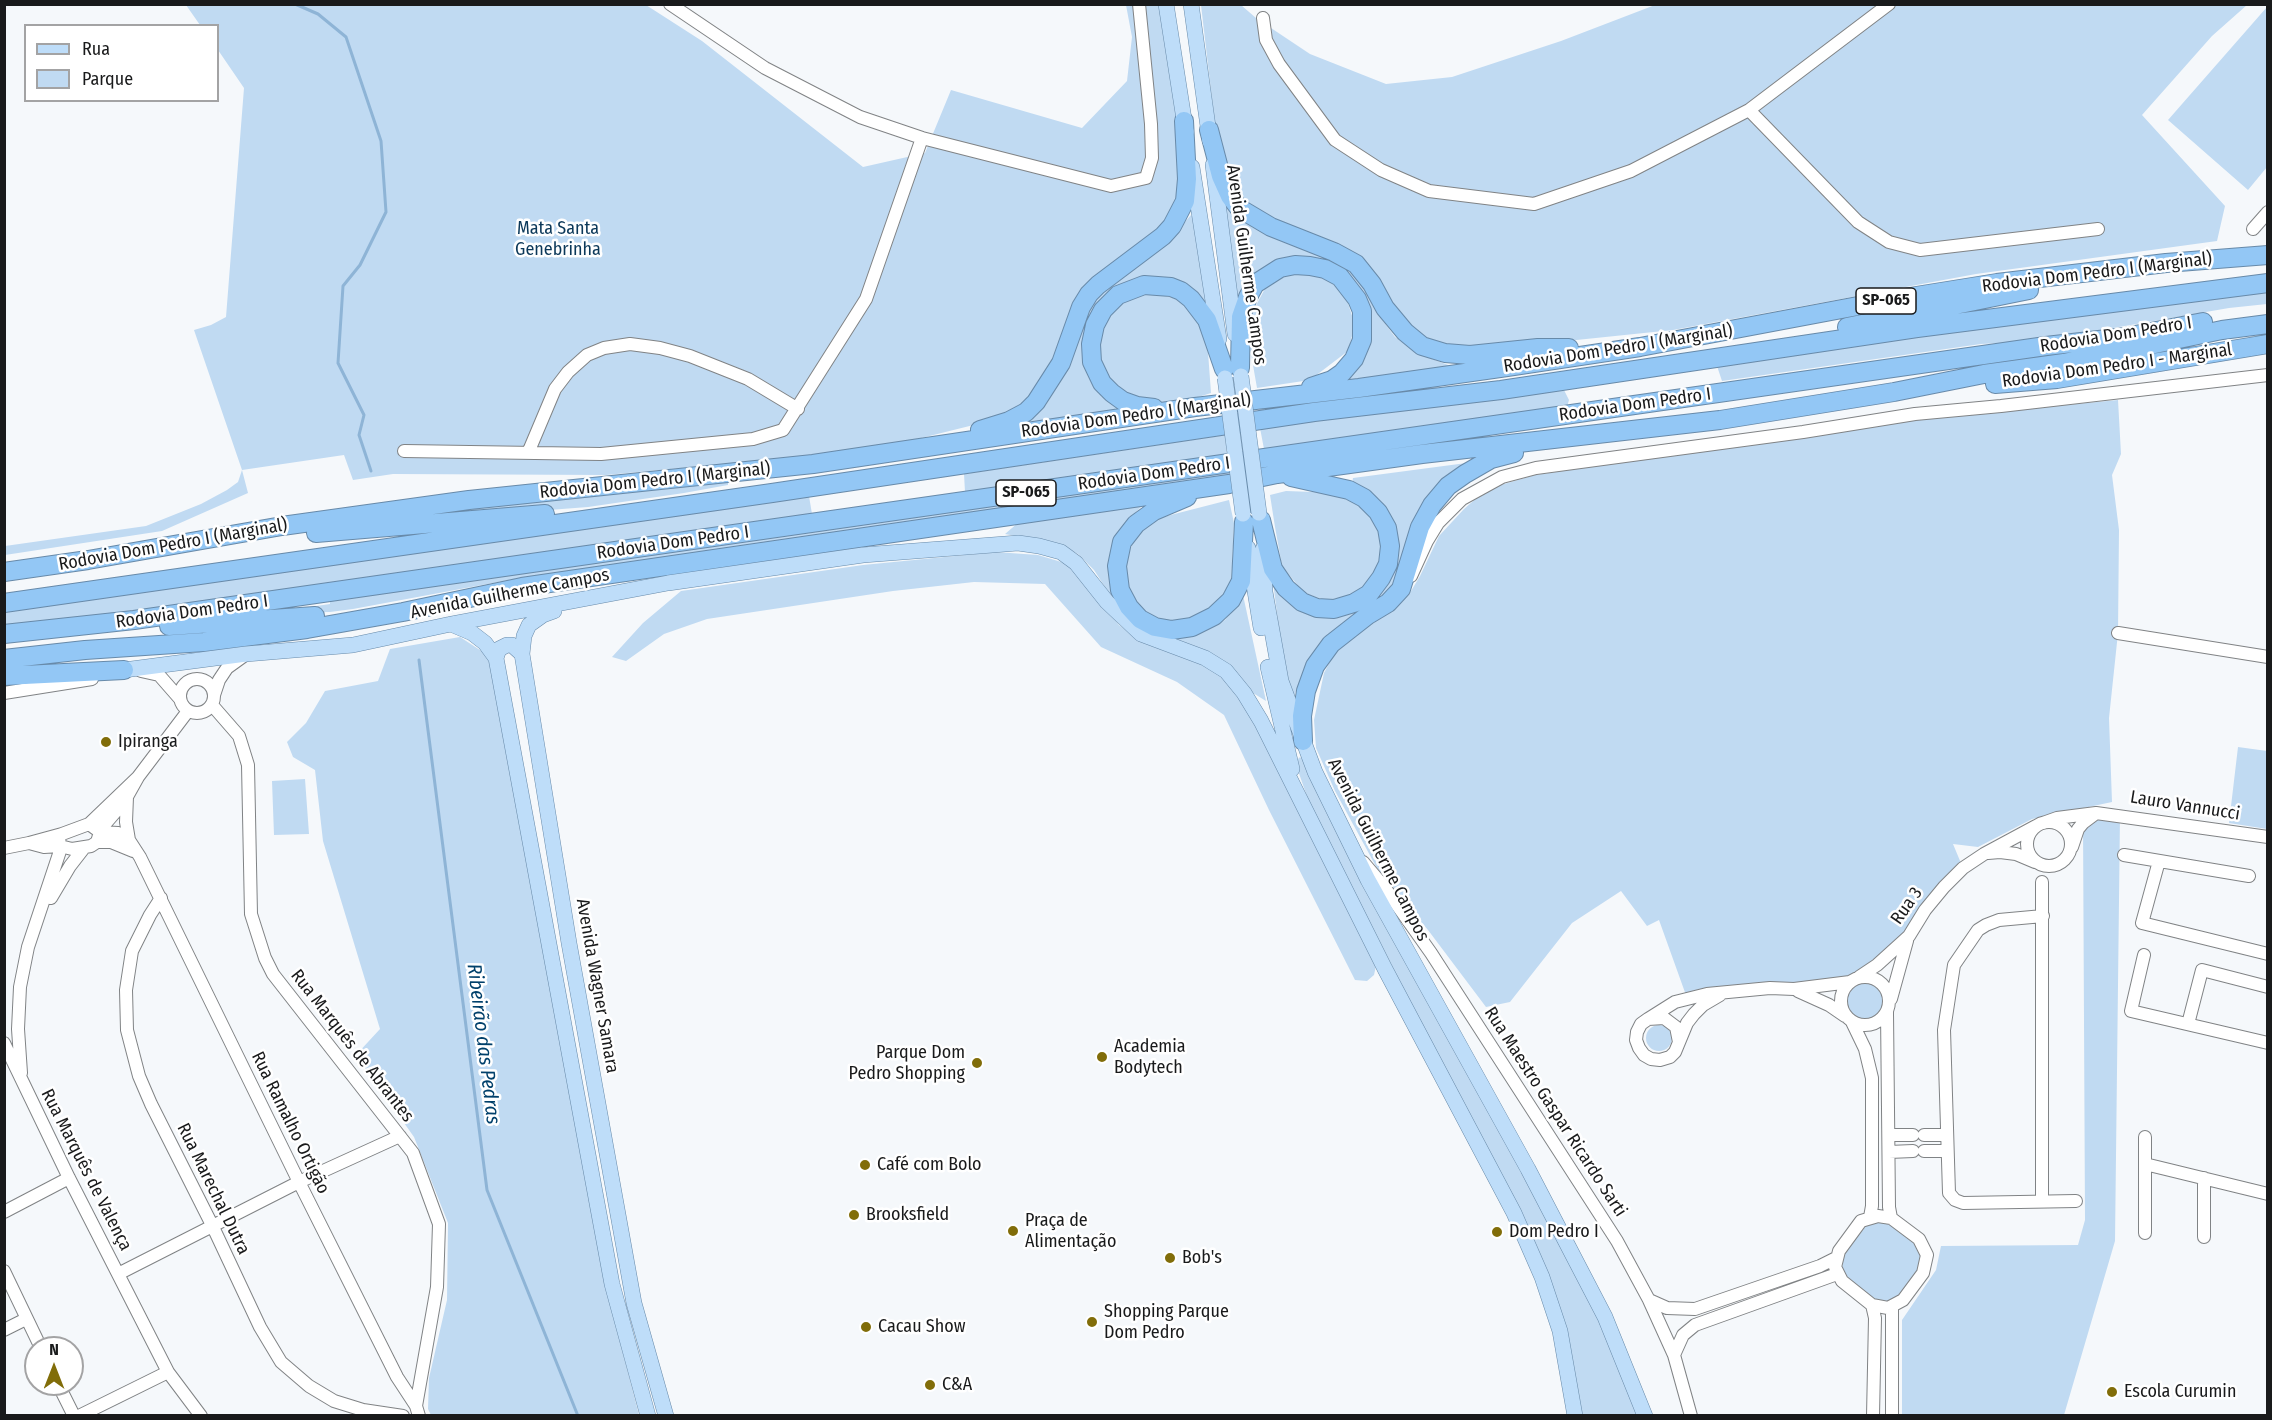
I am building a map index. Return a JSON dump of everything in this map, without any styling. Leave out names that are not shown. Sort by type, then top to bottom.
[{"type":"highway","points":[[813,464],[885,447],[985,429],[1009,421],[1026,412],[1054,376],[1067,349],[1081,307],[1089,294],[1163,236],[1180,212],[1185,201],[1187,179],[1184,121]]},
{"type":"highway","points":[[1209,130],[1221,176],[1230,196],[1239,208],[1271,227],[1334,252],[1356,264],[1372,284],[1385,308],[1405,332],[1422,346],[1445,353],[1470,355],[1538,348],[1640,347]]},
{"type":"highway","name":"Rodovia Dom Pedro I (Marginal)","points":[[4,572],[88,560],[282,526],[458,501],[813,464],[1194,407],[1359,388],[1640,347],[1879,302],[1985,285],[2163,264],[2268,255]]},
{"type":"highway","points":[[1777,348],[1858,324],[2163,264]]},
{"type":"highway","points":[[1232,373],[1241,317],[1255,284],[1280,268],[1295,265],[1326,269],[1340,277],[1357,299],[1362,311],[1362,340],[1354,359],[1342,373],[1332,380],[1272,397]]},
{"type":"highway","name":"Rodovia Dom Pedro I","points":[[4,603],[1314,412],[1502,390],[1777,348],[2268,283]]},
{"type":"highway","points":[[1194,407],[1168,409],[1137,406],[1123,401],[1102,383],[1092,362],[1091,344],[1095,325],[1103,310],[1118,295],[1144,285],[1172,287],[1181,291],[1191,299],[1207,320],[1232,373]]},
{"type":"highway","name":"Rodovia Dom Pedro I","points":[[4,634],[60,630],[2034,348],[2126,337],[2227,317],[2268,312]]},
{"type":"highway","points":[[1894,392],[1984,374],[2064,363],[2222,330],[2268,324]]},
{"type":"highway","name":"Rodovia Dom Pedro I - Marginal","points":[[1894,392],[2057,379],[2268,344]]},
{"type":"highway","name":"SP-065","points":[[4,659],[85,650],[204,642],[307,629],[522,587],[1229,484],[1277,474],[1422,454],[1720,420],[1894,392]]},
{"type":"highway","points":[[1303,741],[1306,691],[1315,666],[1331,644],[1368,615],[1388,603],[1401,589],[1420,527],[1432,505],[1448,486],[1491,459],[1579,437]]},
{"type":"highway","points":[[1252,517],[1273,569],[1286,588],[1302,602],[1317,608],[1334,609],[1354,603],[1369,594],[1382,578],[1388,564],[1390,546],[1387,528],[1378,512],[1364,498],[1349,490],[1277,474]]},
{"type":"highway","points":[[1229,484],[1173,502],[1154,511],[1136,524],[1122,542],[1117,566],[1120,590],[1129,607],[1140,619],[1155,627],[1172,630],[1192,627],[1214,616],[1231,600],[1241,581],[1252,517]]},
{"type":"highway","points":[[88,560],[334,531],[587,511],[673,507]]},
{"type":"highway","points":[[60,630],[328,616],[456,594],[522,587]]},
{"type":"highway","points":[[4,676],[124,670]]},
{"type":"main road","name":"Avenida Guilherme Campos","points":[[1166,4],[1184,121],[1232,373]]},
{"type":"main road","name":"Avenida Guilherme Campos","points":[[1191,4],[1209,130],[1232,373],[1252,517],[1269,671],[1289,760],[1311,819]]},
{"type":"main road","name":"Avenida Guilherme Campos","points":[[1252,517],[1281,681],[1327,800],[1528,1169],[1605,1317],[1644,1414]]},
{"type":"main road","name":"Avenida Guilherme Campos","points":[[124,670],[246,654],[353,645],[451,624],[668,584],[863,555],[1018,543],[1061,552],[1076,563],[1107,602],[1141,634],[1205,658],[1226,671],[1244,693],[1261,721],[1390,978],[1514,1213],[1542,1277],[1560,1330],[1575,1416]]},
{"type":"main road","name":"Avenida Wagner Samara","points":[[588,599],[543,615],[529,625],[524,636],[522,654],[569,943],[634,1303],[666,1416]]},
{"type":"main road","points":[[451,624],[472,633],[496,658],[612,1284],[648,1416]]},
{"type":"main road","points":[[496,658],[499,649],[507,645],[512,645],[522,654]]},
{"type":"street","points":[[670,4],[765,68],[860,117],[922,138],[1111,186],[1146,178],[1152,158],[1151,124],[1139,4]]},
{"type":"street","points":[[1263,18],[1266,40],[1279,64],[1335,141],[1381,170],[1430,191],[1534,204],[1631,171],[1749,110],[1888,4]]},
{"type":"street","points":[[1749,110],[1858,222],[1889,242],[1920,250],[2098,229]]},
{"type":"street","points":[[404,451],[601,454],[753,439],[783,430],[866,299],[922,138]]},
{"type":"street","points":[[2268,212],[2253,229],[2268,229]]},
{"type":"street","points":[[528,453],[555,389],[568,372],[587,355],[604,348],[630,344],[660,348],[690,356],[748,379],[798,409]]},
{"type":"street","points":[[1401,589],[1418,563],[1427,541],[1449,510],[1485,485],[1502,477],[1536,468],[1803,432],[1915,414],[2268,375]]},
{"type":"street","points":[[2118,633],[2268,657]]},
{"type":"street","points":[[4,693],[109,676],[124,670],[146,671],[159,675],[188,711],[201,713],[213,700],[219,680],[227,668],[246,654]]},
{"type":"street","points":[[180,699],[184,685],[197,679],[210,686],[213,700]]},
{"type":"street","name":"Rua Marquês de Abrantes","points":[[213,700],[239,736],[248,765],[252,914],[265,958],[273,974],[413,1153],[439,1224],[437,1287],[417,1411]]},
{"type":"street","name":"Rua Marquês de Valença","points":[[38,920],[70,866],[188,711]]},
{"type":"street","name":"Rua Marquês de Valença","points":[[61,843],[96,832],[127,796],[138,777]]},
{"type":"street","points":[[127,796],[126,822],[129,840]]},
{"type":"street","points":[[1984,854],[2000,852],[2016,854],[2049,867],[2056,866],[2063,862],[2071,849],[2078,829],[2096,813]]},
{"type":"street","name":"Rua 3","points":[[1854,980],[1894,952],[1909,936],[1925,910],[1944,886],[1984,854],[2040,824],[2057,818],[2096,813]]},
{"type":"street","name":"Lauro Vannucci","points":[[2096,813],[2268,837]]},
{"type":"street","points":[[2036,862],[2031,857],[2027,844],[2028,837],[2040,824],[2057,824],[2064,828],[2069,834],[2071,849]]},
{"type":"street","points":[[96,832],[118,833],[129,840]]},
{"type":"street","points":[[96,832],[137,853]]},
{"type":"street","name":"Rua Ramalho Ortigão","points":[[129,840],[161,898],[397,1377],[417,1411]]},
{"type":"street","points":[[4,848],[29,843],[61,843]]},
{"type":"street","name":"Rua Marquês de Valença","points":[[61,843],[84,848]]},
{"type":"street","name":"Rua Marquês de Valença","points":[[61,843],[28,947],[20,987],[18,1029],[21,1080],[168,1372],[201,1416]]},
{"type":"street","name":"Rua Maestro Gaspar Ricardo Sarti","points":[[1352,848],[1385,888],[1431,952],[1617,1241],[1650,1300],[1674,1355],[1691,1416]]},
{"type":"street","points":[[2124,855],[2249,876]]},
{"type":"street","points":[[2159,861],[2142,923],[2268,954]]},
{"type":"street","points":[[2042,882],[2042,1201]]},
{"type":"street","name":"Rua Marechal Dutra","points":[[161,898],[132,951],[126,990],[127,1030],[139,1076],[151,1104],[260,1327],[281,1362],[309,1386],[334,1401],[363,1410],[403,1416]]},
{"type":"street","points":[[2043,916],[1999,920],[1986,925],[1978,930],[1954,965],[1944,1030],[1949,1193],[1955,1200],[1963,1203],[2076,1202]]},
{"type":"street","points":[[1794,989],[1829,1005],[1848,1019],[1868,1026],[1875,1024],[1888,1008],[1909,936]]},
{"type":"street","points":[[2144,955],[2131,1011],[2268,1043]]},
{"type":"street","points":[[2188,1024],[2202,970],[2268,987]]},
{"type":"street","points":[[1723,993],[1702,1005],[1694,1014],[1675,1052],[1663,1059],[1651,1059],[1638,1048],[1636,1040],[1641,1024],[1675,1002],[1707,994],[1746,989],[1794,989],[1868,977],[1884,986],[1889,994],[1889,1207],[1891,1218]]},
{"type":"street","points":[[1854,980],[1844,989],[1840,998],[1841,1007],[1865,1049],[1872,1078],[1872,1206],[1870,1217]]},
{"type":"street","points":[[1648,1019],[1656,1017],[1671,1021],[1679,1034],[1679,1042]]},
{"type":"street","points":[[4,1043],[21,1080]]},
{"type":"street","points":[[1889,1135],[1946,1135]]},
{"type":"street","points":[[118,1274],[299,1182],[400,1136]]},
{"type":"street","points":[[2145,1137],[2145,1233]]},
{"type":"street","points":[[1889,1152],[1947,1151]]},
{"type":"street","points":[[2145,1164],[2268,1194]]},
{"type":"street","points":[[4,1212],[69,1178]]},
{"type":"street","points":[[2204,1178],[2204,1237]]},
{"type":"street","points":[[1878,1215],[1891,1218],[1922,1243],[1927,1260],[1923,1273],[1903,1300],[1892,1306],[1880,1307],[1872,1305],[1842,1281],[1837,1274],[1836,1258],[1861,1221],[1878,1215]]},
{"type":"street","points":[[1650,1300],[1667,1308],[1695,1309],[1820,1266],[1836,1258]]},
{"type":"street","points":[[4,1271],[35,1336]]},
{"type":"street","points":[[1674,1355],[1683,1335],[1695,1325],[1837,1274]]},
{"type":"street","points":[[1872,1305],[1875,1318],[1874,1416]]},
{"type":"street","points":[[1892,1306],[1892,1416]]},
{"type":"street","points":[[4,1330],[26,1319]]},
{"type":"street","points":[[79,1416],[168,1372]]},
{"type":"street","points":[[64,1396],[74,1416]]},
{"type":"green space","name":"Mata Santa Genebrinha","points":[[186,5],[646,5],[702,41],[863,167],[925,153],[951,90],[1082,128],[1127,81],[1132,37],[1126,5],[1163,5],[1177,71],[1185,201],[1163,236],[1073,306],[1064,356],[1026,412],[885,447],[606,475],[393,474],[353,480],[344,455],[242,470],[194,330],[226,317],[244,88],[219,51],[219,24],[199,24]]},
{"type":"green space","points":[[1201,5],[1241,5],[1256,18],[1310,54],[1386,84],[1452,77],[1561,41],[1655,5],[2247,5],[2212,36],[2142,115],[2225,206],[2217,241],[1976,274],[1673,330],[1451,353],[1412,338],[1362,271],[1261,222],[1221,176]]},
{"type":"green space","points":[[2267,7],[2267,167],[2248,190],[2168,120]]},
{"type":"green space","points":[[1226,208],[1230,208],[1252,227],[1346,267],[1367,288],[1378,314],[1395,337],[1421,355],[1451,366],[1341,382],[1364,302],[1314,260],[1248,283],[1237,299]]},
{"type":"green space","points":[[1191,215],[1196,223],[1210,306],[1196,294],[1137,281],[1084,349],[1088,375],[1102,394],[1120,410],[1026,424],[1046,405],[1068,368],[1087,311],[1102,289],[1161,249]]},
{"type":"green space","points":[[1296,272],[1326,277],[1346,297],[1355,325],[1348,351],[1310,380],[1257,388],[1250,348],[1253,311],[1268,283]]},
{"type":"green space","points":[[2267,292],[2267,304],[2229,308],[2038,341],[1981,344],[1722,381],[1717,366],[1897,337]]},
{"type":"green space","points":[[1156,293],[1182,301],[1200,323],[1208,352],[1211,393],[1192,399],[1161,403],[1119,393],[1099,365],[1098,333],[1112,311],[1132,297]]},
{"type":"green space","points":[[1563,388],[1569,400],[1567,407],[1264,449],[1260,428]]},
{"type":"green space","points":[[2118,400],[2121,454],[2112,475],[2119,530],[2118,633],[2109,718],[2112,802],[2032,819],[1978,847],[1953,844],[1963,868],[1912,932],[1859,977],[1687,998],[1659,920],[1647,926],[1621,891],[1572,923],[1510,1002],[1486,1007],[1428,930],[1379,872],[1335,791],[1316,748],[1314,720],[1324,673],[1334,654],[1355,634],[1375,622],[1408,596],[1439,536],[1464,509],[1487,489],[1535,475],[1918,419]]},
{"type":"green space","points":[[1225,435],[1227,455],[965,492],[964,474]]},
{"type":"green space","points":[[1474,462],[1442,485],[1398,585],[1302,676],[1294,696],[1289,683],[1280,637],[1273,582],[1349,612],[1397,540],[1352,484],[1353,478]]},
{"type":"green space","points":[[242,470],[248,493],[162,531],[5,555],[5,546],[146,526],[201,504],[227,490],[238,482]]},
{"type":"green space","points":[[1229,472],[1230,478],[525,577],[353,609],[330,612],[268,613],[330,604],[330,600]]},
{"type":"green space","points":[[728,482],[728,485],[684,493],[588,507],[354,525],[474,506]]},
{"type":"green space","points":[[1286,491],[1341,493],[1366,508],[1381,531],[1384,558],[1371,582],[1350,597],[1324,600],[1303,592],[1282,566],[1275,527],[1270,495]]},
{"type":"green space","points":[[809,496],[812,514],[150,609],[5,625],[4,611]]},
{"type":"green space","points":[[1229,500],[1234,523],[1231,589],[1211,614],[1176,624],[1145,617],[1129,590],[1125,561],[1137,534],[1159,518]]},
{"type":"green space","points":[[1142,506],[1125,523],[1114,542],[1111,573],[1116,597],[1126,612],[1140,625],[1169,636],[1200,632],[1225,620],[1243,595],[1266,701],[1253,693],[1227,663],[1207,652],[1140,630],[1123,615],[1094,570],[1078,554],[1061,545],[1005,534],[1019,522]]},
{"type":"green space","points":[[996,552],[1038,555],[1068,564],[1089,585],[1119,625],[1139,639],[1172,650],[1222,675],[1262,729],[1376,966],[1374,975],[1367,981],[1355,980],[1224,715],[1177,682],[1101,647],[1045,584],[974,582],[893,591],[707,619],[664,634],[626,661],[612,657],[643,623],[681,591],[863,565]]},
{"type":"green space","points":[[460,637],[486,654],[495,673],[604,1280],[639,1415],[431,1415],[428,1409],[429,1378],[447,1300],[448,1223],[414,1137],[356,1055],[380,1029],[323,841],[315,770],[293,757],[287,742],[306,723],[325,691],[378,681],[390,649]]},
{"type":"green space","points":[[2238,747],[2267,751],[2267,829],[2229,823]]},
{"type":"green space","points":[[1300,757],[1304,760],[1600,1316],[1639,1415],[1578,1415],[1568,1363],[1490,1158],[1310,805],[1295,762]]},
{"type":"green space","points":[[305,779],[309,834],[274,835],[272,781]]},
{"type":"green space","points":[[2120,815],[2115,1241],[2064,1415],[1902,1415],[1902,1320],[1936,1270],[1941,1246],[2078,1245],[2085,1220],[2083,823]]},
{"type":"green space","points":[[1865,980],[1880,986],[1886,1001],[1880,1016],[1865,1022],[1850,1016],[1844,1001],[1850,986]]},
{"type":"green space","points":[[1659,1025],[1668,1029],[1672,1038],[1668,1047],[1659,1051],[1650,1047],[1646,1038],[1650,1029]]},
{"type":"green space","points":[[1875,1222],[1888,1224],[1915,1243],[1921,1256],[1918,1270],[1898,1296],[1887,1301],[1875,1299],[1846,1277],[1842,1269],[1844,1254],[1866,1226]]},
{"type":"waterway","name":"Ribeirão das Pedras","points":[[295,4],[318,14],[346,37],[381,141],[386,212],[360,265],[343,286],[338,363],[364,415],[359,435],[371,471]]},
{"type":"waterway","name":"Ribeirão das Pedras","points":[[419,660],[487,1190],[578,1416]]},
{"type":"place","name":"Ipiranga","points":[[106,742]]},
{"type":"place","name":"Academia Bodytech","points":[[1102,1057]]},
{"type":"place","name":"Parque Dom Pedro Shopping","points":[[977,1063]]},
{"type":"place","name":"Café com Bolo","points":[[865,1165]]},
{"type":"place","name":"Brooksfield","points":[[854,1215]]},
{"type":"place","name":"Praça de Alimentação","points":[[1013,1231]]},
{"type":"place","name":"Dom Pedro I","points":[[1497,1232]]},
{"type":"place","name":"Bob's","points":[[1170,1258]]},
{"type":"place","name":"Shopping Parque Dom Pedro","points":[[1092,1322]]},
{"type":"place","name":"Cacau Show","points":[[866,1327]]},
{"type":"place","name":"C&A","points":[[930,1385]]},
{"type":"place","name":"Escola Curumin","points":[[2112,1392]]}]
